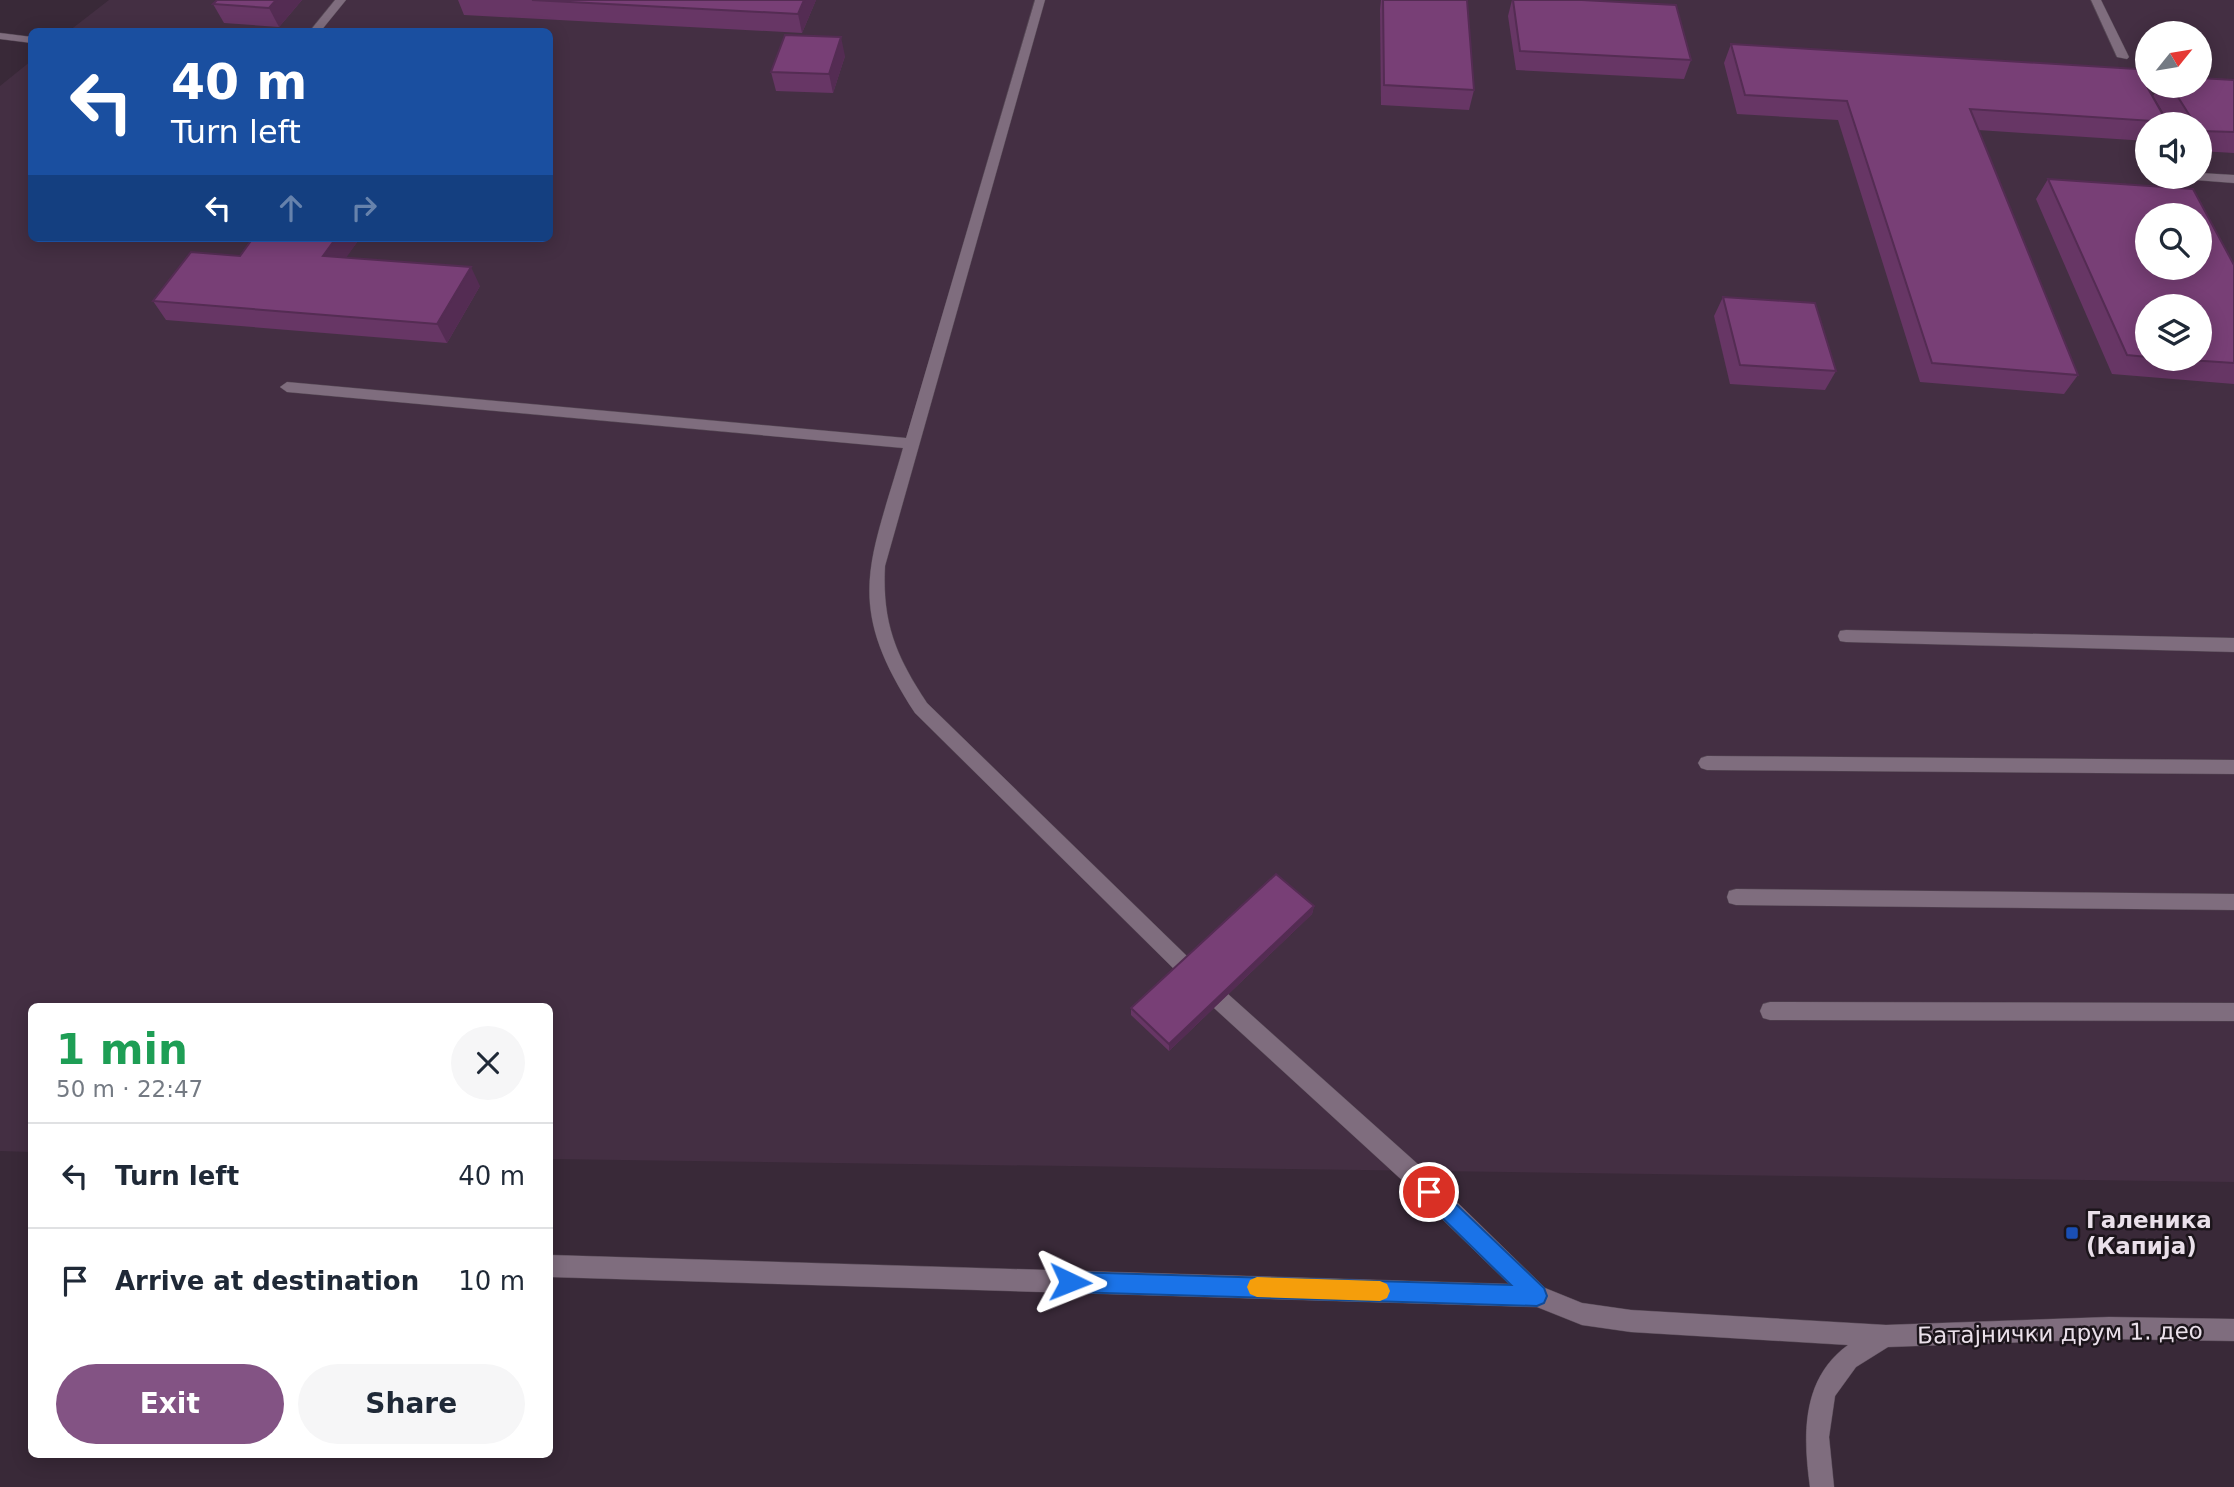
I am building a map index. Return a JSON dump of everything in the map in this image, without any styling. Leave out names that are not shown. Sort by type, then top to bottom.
[{"type":"street","points":[[317,28],[341,0]]},
{"type":"street","points":[[1040,0],[877,566],[875,589],[878,623],[894,667],[921,708],[1184,966]]},
{"type":"street","points":[[2096,0],[2123,57]]},
{"type":"street","points":[[0,36],[28,40]]},
{"type":"street","points":[[2212,178],[2234,179]]},
{"type":"street","points":[[287,387],[913,443]]},
{"type":"street","points":[[1846,636],[2234,645]]},
{"type":"street","points":[[1707,763],[2234,767]]},
{"type":"street","points":[[1736,897],[2234,902]]},
{"type":"street","points":[[1221,1001],[1412,1174],[1537,1296]]},
{"type":"street","points":[[1770,1011],[2234,1012]]},
{"type":"street","points":[[553,1266],[1537,1296]]},
{"type":"street","name":"Батајнички друм 1. део","points":[[1537,1296],[1582,1314],[1631,1321],[1886,1336],[2109,1328],[2234,1330]]},
{"type":"street","points":[[1822,1487],[1815,1436],[1819,1406],[1828,1383],[1846,1361],[1886,1336]]},
{"type":"shaded area","points":[[109,0],[2234,0],[2234,1182],[553,1159],[553,1003],[28,1003],[28,1152],[0,1151],[0,86],[28,63],[28,242],[553,242],[553,28],[73,28]]},
{"type":"building","points":[[217,0],[276,0],[269,8],[213,4]]},
{"type":"building","points":[[532,0],[804,0],[798,14]]},
{"type":"building","points":[[1383,0],[1467,0],[1474,90],[1384,85]]},
{"type":"building","points":[[1513,0],[1582,0],[1676,5],[1691,60],[1520,51]]},
{"type":"building","points":[[785,35],[841,37],[829,74],[771,72]]},
{"type":"building","points":[[1731,44],[2135,69],[2135,98],[2153,98],[2161,112],[2135,112],[2135,120],[1970,109],[2078,375],[1932,363],[1847,101],[1745,95]]},
{"type":"building","points":[[2212,79],[2234,80],[2234,132],[2212,131],[2212,112],[2187,112],[2179,98],[2212,98]]},
{"type":"building","points":[[2048,179],[2135,185],[2135,189],[2193,189],[2201,203],[2135,203],[2135,280],[2212,280],[2212,224],[2234,265],[2234,363],[2212,362],[2212,294],[2135,294],[2135,356],[2127,355]]},
{"type":"building","points":[[250,242],[333,242],[323,256],[471,267],[437,324],[153,301],[191,252],[240,256]]},
{"type":"building","points":[[1723,297],[1815,303],[1836,371],[1740,365]]},
{"type":"building","points":[[1276,874],[1314,906],[1169,1044],[1131,1008]]},
{"type":"slow traffic","points":[[1257,1287],[1380,1291]]},
{"type":"place","name":"Галеника (Капија)","points":[[2072,1233]]},
{"type":"route","points":[[1070,1282],[1537,1296],[1429,1192]]}]
